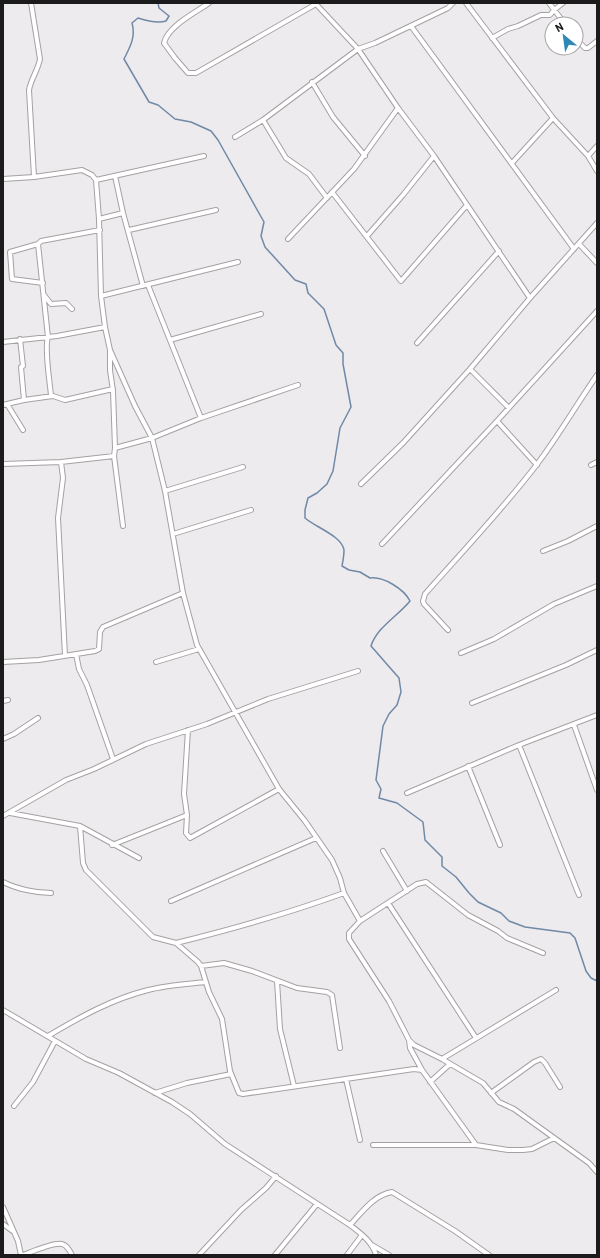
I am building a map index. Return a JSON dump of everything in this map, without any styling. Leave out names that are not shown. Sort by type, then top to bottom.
[{"type":"street","points":[[31,3],[40,59],[29,90],[34,177]]},
{"type":"street","points":[[209,3],[175,26],[164,43],[188,73],[196,73],[316,4],[358,49],[398,108],[434,156],[530,298]]},
{"type":"street","points":[[235,137],[263,120],[358,49],[375,43],[411,26],[448,8],[453,3]]},
{"type":"street","points":[[466,3],[553,118],[588,156],[597,171]]},
{"type":"street","points":[[549,3],[559,16]]},
{"type":"street","points":[[492,38],[508,28],[518,26],[539,16],[550,15],[563,3]]},
{"type":"street","points":[[411,26],[574,249]]},
{"type":"street","points":[[584,47],[588,48],[597,41]]},
{"type":"street","points":[[312,82],[333,117],[365,156]]},
{"type":"street","points":[[288,239],[365,156],[398,108]]},
{"type":"street","points":[[512,163],[553,118]]},
{"type":"street","points":[[263,120],[286,158],[309,174],[327,198]]},
{"type":"street","points":[[588,156],[597,146]]},
{"type":"street","points":[[96,180],[204,156]]},
{"type":"street","points":[[367,236],[404,195],[434,156]]},
{"type":"street","points":[[3,179],[34,177],[82,170],[96,180],[100,230],[101,296],[110,350],[134,406],[152,438],[165,491],[183,593],[199,649],[279,789],[305,821],[332,860],[340,878],[344,893],[360,921]]},
{"type":"street","points":[[115,176],[123,213],[129,230],[143,286]]},
{"type":"street","points":[[332,192],[401,280],[467,205]]},
{"type":"street","points":[[129,230],[216,210]]},
{"type":"street","points":[[99,219],[123,213]]},
{"type":"street","points":[[361,484],[403,443],[470,369],[530,298],[597,223]]},
{"type":"street","points":[[43,283],[12,279],[10,252],[38,244],[41,241],[100,230]]},
{"type":"street","points":[[38,244],[48,337],[47,341],[51,396]]},
{"type":"street","points":[[579,244],[597,262]]},
{"type":"street","points":[[417,343],[499,252]]},
{"type":"street","points":[[101,296],[238,262]]},
{"type":"street","points":[[148,285],[201,418]]},
{"type":"street","points":[[44,294],[52,304],[66,303],[72,310]]},
{"type":"street","points":[[382,544],[497,422],[597,311]]},
{"type":"street","points":[[170,340],[261,314]]},
{"type":"street","points":[[3,342],[48,337],[105,327]]},
{"type":"street","points":[[20,339],[23,366],[21,367],[24,400]]},
{"type":"street","points":[[110,350],[110,370],[113,389],[114,456],[123,526]]},
{"type":"street","points":[[470,369],[509,408]]},
{"type":"street","points":[[448,630],[424,604],[423,601],[425,594],[537,465],[570,418],[597,375]]},
{"type":"street","points":[[115,448],[152,438],[201,418],[298,385]]},
{"type":"street","points":[[23,430],[5,405],[24,400],[51,396],[65,400],[113,389]]},
{"type":"street","points":[[497,422],[537,465]]},
{"type":"street","points":[[3,464],[61,462],[114,456]]},
{"type":"street","points":[[61,462],[63,478],[58,518],[65,656]]},
{"type":"street","points":[[591,465],[597,462]]},
{"type":"street","points":[[165,491],[243,467]]},
{"type":"street","points":[[173,534],[251,510]]},
{"type":"street","points":[[543,551],[568,541],[597,526]]},
{"type":"street","points":[[461,653],[494,639],[526,622],[554,604],[597,586]]},
{"type":"street","points":[[3,662],[39,660],[95,651],[98,649],[100,632],[103,627],[183,593]]},
{"type":"street","points":[[156,662],[199,649]]},
{"type":"street","points":[[472,703],[566,665],[597,650]]},
{"type":"street","points":[[76,654],[80,672],[87,685],[113,759]]},
{"type":"street","points":[[3,816],[66,780],[94,769],[146,744],[207,724],[268,699],[358,671]]},
{"type":"street","points":[[407,793],[519,745],[597,715]]},
{"type":"street","points":[[3,739],[14,734],[38,718]]},
{"type":"street","points":[[574,725],[597,790]]},
{"type":"street","points":[[188,730],[184,785],[187,816],[186,833],[190,838],[279,789]]},
{"type":"street","points":[[519,745],[579,895]]},
{"type":"street","points":[[468,766],[500,845]]},
{"type":"street","points":[[10,812],[80,826],[112,845],[139,858]]},
{"type":"street","points":[[112,845],[187,816]]},
{"type":"street","points":[[80,826],[83,863],[86,870],[153,937],[176,943],[201,966],[209,992],[222,1019],[231,1074],[239,1093],[241,1094],[414,1069],[422,1070]]},
{"type":"street","points":[[171,901],[316,838]]},
{"type":"street","points":[[383,850],[407,891]]},
{"type":"street","points":[[3,882],[40,893],[51,893]]},
{"type":"street","points":[[544,953],[507,938],[498,931],[468,915],[426,882],[417,884],[360,921],[349,934],[349,939],[392,1006],[409,1040],[414,1045],[442,1059],[483,1083],[499,1102],[514,1110],[554,1138],[589,1163],[597,1172]]},
{"type":"street","points":[[176,943],[238,928],[344,893]]},
{"type":"street","points":[[388,903],[476,1038]]},
{"type":"street","points":[[201,966],[224,962],[297,988],[327,992],[332,995],[340,1048]]},
{"type":"street","points":[[277,981],[280,1029],[294,1086]]},
{"type":"street","points":[[48,1036],[106,1004],[130,995],[148,990],[206,982]]},
{"type":"street","points":[[442,1059],[556,990]]},
{"type":"street","points":[[3,1010],[86,1059],[118,1073],[190,1114],[225,1144],[350,1224],[371,1245],[376,1255]]},
{"type":"street","points":[[409,1040],[410,1048],[422,1070],[476,1145]]},
{"type":"street","points":[[14,1106],[33,1082],[55,1041]]},
{"type":"street","points":[[491,1093],[534,1062],[541,1059],[560,1087]]},
{"type":"street","points":[[430,1082],[450,1064]]},
{"type":"street","points":[[155,1093],[187,1083],[231,1074]]},
{"type":"street","points":[[346,1079],[360,1140]]},
{"type":"street","points":[[374,1145],[476,1145],[508,1150],[523,1150],[532,1149],[554,1138]]},
{"type":"street","points":[[199,1255],[241,1210],[266,1188],[276,1176]]},
{"type":"street","points":[[350,1224],[377,1197],[384,1193],[392,1192],[455,1231],[489,1255]]},
{"type":"street","points":[[275,1255],[317,1204]]},
{"type":"street","points":[[3,1207],[18,1241],[22,1255],[57,1244],[63,1244],[68,1247],[72,1255]]},
{"type":"street","points":[[3,1224],[15,1234]]},
{"type":"street","points":[[347,1255],[362,1235]]},
{"type":"street","points":[[371,1245],[390,1255]]},
{"type":"waterway","points":[[158,3],[159,8],[169,16],[166,21],[156,22],[138,18],[132,23],[133,37],[124,59],[149,102],[158,105],[175,119],[191,122],[211,131],[218,140],[264,222],[261,236],[265,247],[295,280],[306,284],[308,293],[324,309],[336,345],[343,353],[343,364],[351,407],[340,428],[333,471],[327,484],[317,493],[308,498],[305,518],[333,536],[342,545],[344,550],[342,566],[349,570],[360,572],[370,578],[381,579],[393,584],[403,592],[410,601],[383,627],[374,639],[371,646],[399,678],[401,692],[397,705],[389,714],[383,726],[376,780],[381,789],[379,798],[397,803],[423,822],[425,840],[442,857],[442,866],[456,877],[478,902],[501,913],[509,921],[525,927],[570,933],[575,938],[586,971],[591,978],[597,981]]}]
